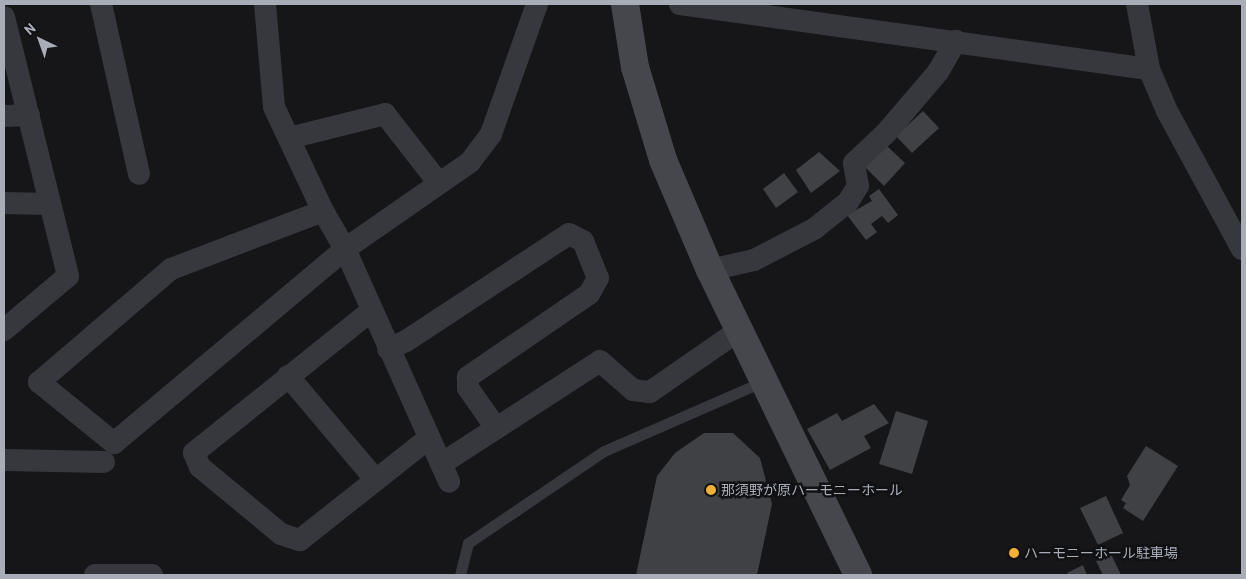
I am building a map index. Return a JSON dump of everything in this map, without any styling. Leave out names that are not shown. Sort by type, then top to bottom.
[{"type":"street","points":[[101,4],[139,174]]},
{"type":"street","points":[[265,4],[274,107],[323,211],[345,249],[370,311],[445,473],[496,428],[600,361],[633,390],[650,392],[741,329]]},
{"type":"street","points":[[323,211],[171,269],[39,382],[114,443],[345,249],[438,182],[470,162],[491,134],[537,4]]},
{"type":"street","points":[[625,4],[646,111],[710,270],[766,380],[858,575]]},
{"type":"street","points":[[680,4],[1149,69]]},
{"type":"street","points":[[1137,4],[1149,69],[1242,249]]},
{"type":"street","points":[[4,21],[68,276],[4,330]]},
{"type":"street","points":[[710,270],[754,260],[814,229],[848,202],[858,186],[854,162],[886,133],[938,72],[956,41]]},
{"type":"street","points":[[289,138],[385,114],[438,182]]},
{"type":"street","points":[[4,116],[29,115]]},
{"type":"street","points":[[4,203],[49,204]]},
{"type":"street","points":[[388,349],[406,342],[569,234],[583,241],[598,278],[589,294],[468,377],[468,388],[496,428]]},
{"type":"street","points":[[370,311],[194,453],[200,467],[281,534],[300,540],[428,439]]},
{"type":"street","points":[[288,376],[376,480]]},
{"type":"street","points":[[4,460],[104,462]]},
{"type":"street","points":[[95,575],[152,575]]},
{"type":"lane","points":[[460,575],[468,543],[604,451],[766,380]]},
{"type":"building","points":[[923,111],[939,128],[912,153],[896,136]]},
{"type":"building","points":[[886,145],[905,163],[884,186],[865,167]]},
{"type":"building","points":[[819,152],[840,171],[811,193],[796,170]]},
{"type":"building","points":[[784,173],[798,192],[776,208],[763,189]]},
{"type":"building","points":[[879,189],[898,215],[888,223],[882,216],[871,224],[877,232],[866,240],[847,215],[872,201],[869,196]]},
{"type":"building","points":[[874,404],[889,423],[864,436],[871,448],[830,470],[807,429],[837,413],[842,421]]},
{"type":"building","points":[[896,411],[928,421],[912,474],[879,464]]},
{"type":"building","name":"那須野が原ハーモニーホール","points":[[704,433],[733,433],[760,458],[772,504],[757,575],[636,575],[657,476],[675,453]]},
{"type":"building","points":[[1146,446],[1178,466],[1143,521],[1123,508],[1126,503],[1121,500],[1130,485],[1127,476]]},
{"type":"building","points":[[1106,496],[1123,533],[1098,545],[1080,508]]},
{"type":"building","points":[[1111,554],[1121,575],[1103,575],[1096,561]]},
{"type":"building","points":[[1083,565],[1087,575],[1069,575],[1067,573]]},
{"type":"place","name":"那須野が原ハーモニーホール","points":[[711,490]]},
{"type":"place","name":"ハーモニーホール駐車場","points":[[1014,553]]}]
